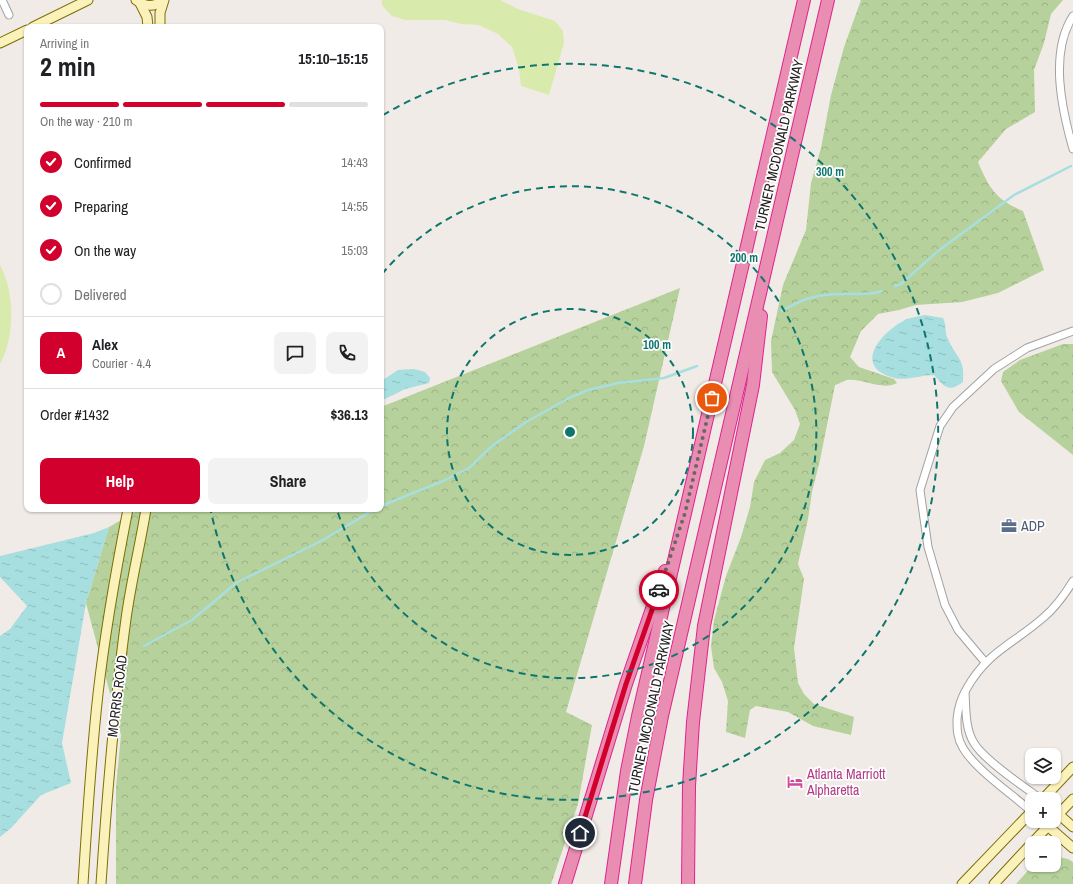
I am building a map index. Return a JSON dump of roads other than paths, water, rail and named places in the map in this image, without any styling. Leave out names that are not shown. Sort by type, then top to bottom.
[{"type":"highway","name":"TURNER MCDONALD PARKWAY","points":[[611,884],[627,771],[804,0]]},
{"type":"highway","name":"TURNER MCDONALD PARKWAY","points":[[635,884],[646,800],[662,716],[828,0]]},
{"type":"highway","points":[[688,884],[689,786],[693,722],[704,626],[753,385],[767,267]]},
{"type":"highway","points":[[565,884],[626,684],[685,513]]},
{"type":"street","points":[[2,0],[9,15]]},
{"type":"street","points":[[39,24],[88,0]]},
{"type":"street","points":[[138,2],[151,6],[164,0]]},
{"type":"street","points":[[160,24],[160,13],[164,0]]},
{"type":"street","points":[[138,2],[147,17],[148,24]]},
{"type":"street","points":[[1073,16],[1068,23],[1062,45],[1060,81],[1062,102],[1073,149]]},
{"type":"street","points":[[0,43],[24,31]]},
{"type":"street","points":[[985,662],[958,630],[945,605],[928,547],[920,490],[940,426],[953,407],[989,372],[1007,360],[1027,348],[1073,331]]},
{"type":"street","name":"MORRIS ROAD","points":[[83,884],[91,760],[98,694],[110,605],[127,512]]},
{"type":"street","name":"MORRIS ROAD","points":[[101,884],[109,763],[116,696],[131,588],[145,512]]},
{"type":"street","points":[[1025,806],[974,762],[963,749],[957,737],[959,705],[976,672],[985,662],[1005,645],[1044,617],[1057,604],[1073,581]]},
{"type":"street","points":[[965,691],[967,721],[974,743],[982,753],[1033,792]]},
{"type":"street","points":[[1049,792],[1073,767]]},
{"type":"street","points":[[1061,810],[1073,799]]},
{"type":"street","points":[[962,884],[1025,819]]},
{"type":"street","points":[[1061,822],[1073,827]]},
{"type":"street","points":[[1038,836],[1044,828]]},
{"type":"street","points":[[1059,828],[1073,848]]},
{"type":"street","points":[[994,884],[1025,851]]},
{"type":"water","points":[[925,315],[943,318],[946,334],[951,346],[962,363],[963,382],[954,387],[947,387],[934,375],[907,379],[891,377],[879,371],[874,364],[873,356],[876,347],[890,330],[907,319]]},
{"type":"water","points":[[414,369],[425,372],[430,378],[429,383],[405,389],[384,400],[384,379],[398,370]]},
{"type":"water","points":[[109,527],[86,603],[62,743],[71,783],[41,795],[11,828],[0,837],[0,636],[10,629],[27,606],[0,577],[0,556],[94,533]]},
{"type":"waterway","points":[[895,286],[901,284],[938,251],[1014,195],[1071,166]]},
{"type":"waterway","points":[[782,311],[796,303],[817,296],[832,294],[867,294],[882,291]]},
{"type":"waterway","points":[[384,505],[443,481],[469,468],[492,446],[526,422],[569,398],[588,390],[618,383],[664,378],[697,366]]},
{"type":"waterway","points":[[144,646],[192,620],[236,583],[323,540],[370,512]]},
{"type":"place","name":"ADP","points":[[1009,526]]},
{"type":"place","name":"Atlanta Marriott Alpharetta","points":[[795,782]]}]
